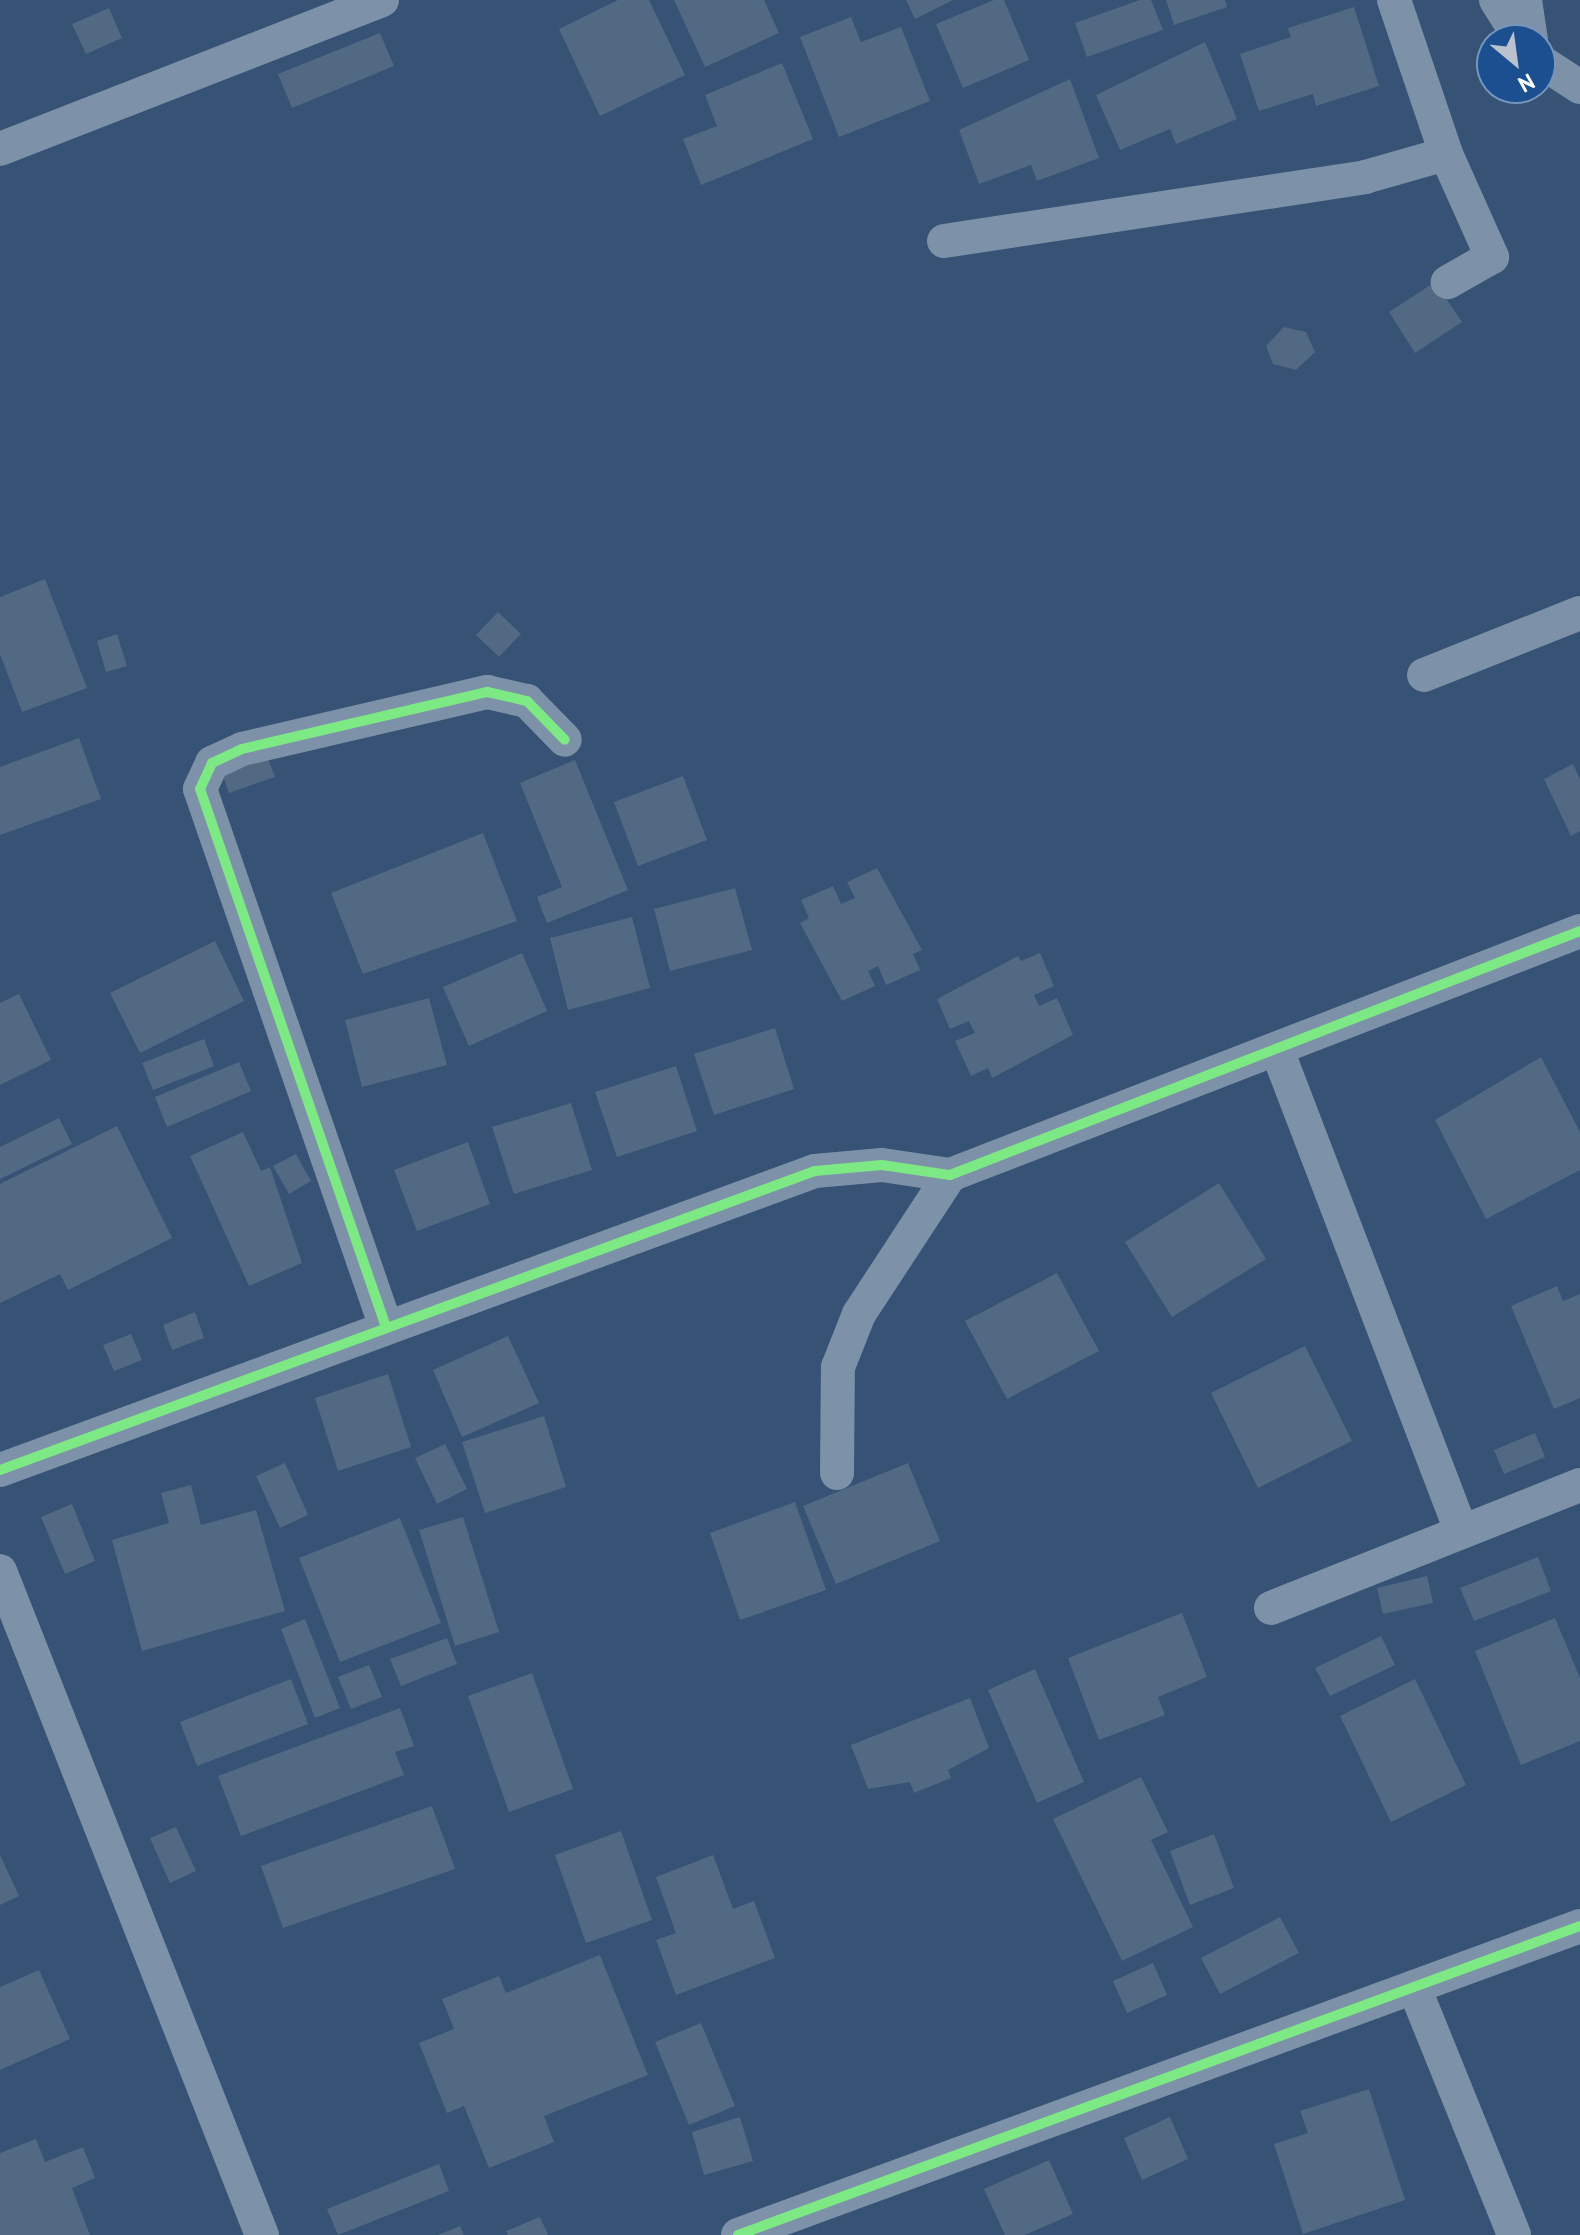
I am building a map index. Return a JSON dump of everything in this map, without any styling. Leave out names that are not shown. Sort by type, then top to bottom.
[{"type":"street","points":[[0,149],[382,0]]},
{"type":"street","points":[[1394,0],[1446,154],[1492,257],[1448,282]]},
{"type":"street","points":[[1496,0],[1511,24]]},
{"type":"street","points":[[1525,0],[1529,24]]},
{"type":"street","points":[[1556,71],[1580,87]]},
{"type":"street","points":[[944,241],[1350,180],[1446,154]]},
{"type":"street","points":[[1424,675],[1580,613]]},
{"type":"street","points":[[386,1327],[200,789],[212,763],[242,749],[487,692],[527,701],[565,740]]},
{"type":"street","points":[[0,1470],[815,1171],[882,1165],[950,1175],[1580,931]]},
{"type":"street","points":[[1277,1050],[1460,1528]]},
{"type":"street","points":[[837,1473],[838,1367],[859,1314],[950,1175]]},
{"type":"street","points":[[1271,1608],[1460,1528],[1580,1485]]},
{"type":"street","points":[[0,1571],[262,2235]]},
{"type":"street","points":[[739,2235],[1580,1926]]},
{"type":"street","points":[[1414,1987],[1514,2235]]},
{"type":"building","points":[[618,0],[649,0],[685,75],[600,116],[559,29]]},
{"type":"building","points":[[674,0],[764,0],[779,33],[705,67]]},
{"type":"building","points":[[906,0],[953,0],[915,19]]},
{"type":"building","points":[[994,0],[1004,0],[1029,60],[963,88],[936,24]]},
{"type":"building","points":[[1140,0],[1151,0],[1163,30],[1087,57],[1075,23]]},
{"type":"building","points":[[1166,0],[1225,0],[1227,7],[1174,25]]},
{"type":"building","points":[[1354,7],[1379,86],[1316,106],[1313,94],[1259,111],[1240,54],[1291,37],[1288,28]]},
{"type":"building","points":[[109,8],[122,38],[86,54],[72,24]]},
{"type":"building","points":[[851,17],[861,42],[901,27],[930,101],[839,137],[800,37]]},
{"type":"building","points":[[380,33],[394,66],[292,108],[278,74]]},
{"type":"building","points":[[1205,42],[1237,119],[1176,144],[1170,129],[1120,150],[1096,95]]},
{"type":"building","points":[[782,63],[813,139],[701,185],[683,139],[717,126],[705,95]]},
{"type":"building","points":[[1070,79],[1099,158],[1037,181],[1031,165],[979,184],[959,130]]},
{"type":"building","points":[[1435,282],[1462,322],[1415,353],[1389,312]]},
{"type":"building","points":[[1284,327],[1306,332],[1315,352],[1296,370],[1273,364],[1266,346]]},
{"type":"building","points":[[45,579],[87,688],[22,712],[0,654],[0,597]]},
{"type":"building","points":[[498,612],[521,634],[499,657],[476,635]]},
{"type":"building","points":[[117,634],[127,666],[106,672],[97,641]]},
{"type":"building","points":[[79,738],[101,799],[0,835],[0,767]]},
{"type":"building","points":[[266,754],[275,777],[229,793],[221,770]]},
{"type":"building","points":[[575,760],[628,890],[547,923],[537,897],[562,887],[520,783]]},
{"type":"building","points":[[1573,764],[1580,779],[1580,831],[1571,836],[1544,779]]},
{"type":"building","points":[[683,776],[707,840],[638,866],[614,802]]},
{"type":"building","points":[[483,833],[517,921],[363,974],[331,893]]},
{"type":"building","points":[[877,868],[922,950],[913,954],[920,970],[886,985],[878,966],[868,971],[875,986],[842,1001],[800,923],[809,918],[801,900],[833,886],[841,904],[855,898],[847,882]]},
{"type":"building","points":[[735,888],[752,950],[670,971],[654,909]]},
{"type":"building","points":[[632,917],[650,988],[568,1010],[550,938]]},
{"type":"building","points":[[215,941],[244,1001],[140,1053],[110,993]]},
{"type":"building","points":[[522,953],[547,1011],[469,1046],[443,987]]},
{"type":"building","points":[[1040,953],[1054,986],[1034,995],[1039,1006],[1057,998],[1073,1035],[992,1078],[988,1068],[971,1076],[955,1041],[975,1033],[969,1021],[950,1029],[937,999],[1018,956],[1021,961]]},
{"type":"building","points":[[19,994],[51,1060],[0,1085],[0,1003]]},
{"type":"building","points":[[429,998],[447,1065],[362,1087],[345,1020]]},
{"type":"building","points":[[775,1028],[794,1089],[714,1115],[694,1054]]},
{"type":"building","points":[[204,1039],[214,1066],[153,1090],[142,1063]]},
{"type":"building","points":[[1541,1057],[1580,1132],[1580,1170],[1486,1219],[1435,1120]]},
{"type":"building","points":[[239,1062],[251,1091],[167,1127],[155,1097]]},
{"type":"building","points":[[676,1066],[697,1131],[617,1157],[595,1092]]},
{"type":"building","points":[[571,1103],[592,1170],[514,1194],[492,1127]]},
{"type":"building","points":[[59,1118],[72,1144],[0,1179],[0,1147]]},
{"type":"building","points":[[117,1126],[172,1238],[68,1290],[60,1274],[0,1303],[0,1184]]},
{"type":"building","points":[[243,1132],[261,1171],[270,1167],[302,1263],[249,1286],[190,1156]]},
{"type":"building","points":[[468,1142],[490,1204],[417,1231],[394,1170]]},
{"type":"building","points":[[296,1154],[311,1181],[289,1194],[273,1166]]},
{"type":"building","points":[[1219,1183],[1266,1259],[1172,1317],[1125,1242]]},
{"type":"building","points":[[1057,1273],[1099,1351],[1007,1399],[965,1321]]},
{"type":"building","points":[[1557,1286],[1563,1301],[1580,1294],[1580,1398],[1554,1409],[1511,1306]]},
{"type":"building","points":[[195,1312],[204,1338],[172,1350],[163,1325]]},
{"type":"building","points":[[131,1334],[142,1360],[114,1371],[103,1345]]},
{"type":"building","points":[[508,1336],[539,1403],[462,1437],[433,1370]]},
{"type":"building","points":[[1305,1346],[1352,1441],[1258,1488],[1211,1393]]},
{"type":"building","points":[[388,1374],[411,1447],[338,1471],[315,1398]]},
{"type":"building","points":[[544,1416],[566,1487],[485,1513],[462,1442]]},
{"type":"building","points":[[1535,1433],[1545,1457],[1504,1474],[1494,1450]]},
{"type":"building","points":[[445,1444],[467,1489],[437,1504],[415,1458]]},
{"type":"building","points":[[285,1463],[308,1515],[280,1528],[256,1476]]},
{"type":"building","points":[[908,1463],[940,1541],[836,1584],[803,1506]]},
{"type":"building","points":[[191,1485],[201,1525],[256,1510],[285,1611],[142,1651],[112,1540],[169,1523],[161,1493]]},
{"type":"building","points":[[795,1502],[826,1590],[740,1620],[710,1533]]},
{"type":"building","points":[[72,1504],[95,1561],[65,1574],[41,1517]]},
{"type":"building","points":[[463,1517],[499,1632],[455,1646],[419,1530]]},
{"type":"building","points":[[400,1518],[441,1623],[340,1662],[299,1558]]},
{"type":"building","points":[[1538,1557],[1551,1591],[1474,1621],[1460,1588]]},
{"type":"building","points":[[1427,1576],[1433,1603],[1383,1614],[1377,1588]]},
{"type":"building","points":[[1182,1613],[1207,1677],[1158,1697],[1165,1715],[1099,1740],[1068,1658]]},
{"type":"building","points":[[1555,1618],[1580,1678],[1580,1741],[1521,1765],[1475,1651]]},
{"type":"building","points":[[305,1619],[340,1708],[315,1718],[281,1629]]},
{"type":"building","points":[[1381,1636],[1395,1665],[1330,1696],[1315,1668]]},
{"type":"building","points":[[447,1638],[457,1664],[401,1686],[390,1659]]},
{"type":"building","points":[[369,1665],[382,1697],[351,1709],[338,1677]]},
{"type":"building","points":[[1035,1669],[1084,1782],[1037,1803],[988,1690]]},
{"type":"building","points":[[532,1673],[573,1789],[509,1812],[468,1696]]},
{"type":"building","points":[[291,1679],[308,1724],[197,1766],[180,1722]]},
{"type":"building","points":[[1415,1679],[1466,1785],[1391,1822],[1340,1716]]},
{"type":"building","points":[[970,1698],[989,1748],[948,1770],[951,1778],[914,1793],[910,1782],[868,1789],[851,1745]]},
{"type":"building","points":[[400,1708],[414,1746],[395,1752],[404,1775],[241,1836],[218,1776]]},
{"type":"building","points":[[1141,1777],[1168,1832],[1151,1840],[1193,1927],[1122,1961],[1053,1819]]},
{"type":"building","points":[[432,1806],[455,1869],[283,1928],[261,1866]]},
{"type":"building","points":[[176,1827],[196,1871],[170,1883],[150,1838]]},
{"type":"building","points":[[621,1831],[652,1920],[586,1943],[555,1855]]},
{"type":"building","points":[[1214,1834],[1234,1888],[1190,1905],[1170,1851]]},
{"type":"building","points":[[0,1855],[19,1896],[0,1905]]},
{"type":"building","points":[[713,1855],[733,1909],[754,1901],[775,1958],[676,1995],[656,1940],[676,1933],[656,1877]]},
{"type":"building","points":[[1280,1917],[1299,1953],[1220,1994],[1201,1958]]},
{"type":"building","points":[[600,1955],[648,2075],[544,2116],[554,2142],[489,2168],[464,2106],[447,2113],[419,2043],[454,2029],[442,1999],[499,1976],[506,1993]]},
{"type":"building","points":[[1153,1963],[1167,1995],[1127,2013],[1113,1981]]},
{"type":"building","points":[[39,1970],[70,2039],[0,2070],[0,1987]]},
{"type":"building","points":[[701,2023],[735,2106],[689,2125],[655,2042]]},
{"type":"building","points":[[1369,2089],[1405,2200],[1303,2234],[1274,2144],[1308,2133],[1300,2111]]},
{"type":"building","points":[[740,2117],[753,2161],[704,2175],[692,2132]]},
{"type":"building","points":[[1170,2117],[1188,2159],[1142,2180],[1124,2138]]},
{"type":"building","points":[[36,2139],[45,2162],[83,2147],[95,2178],[72,2188],[90,2235],[0,2235],[0,2153]]},
{"type":"building","points":[[1049,2160],[1073,2214],[1025,2235],[1005,2235],[984,2189]]},
{"type":"building","points":[[439,2164],[449,2191],[338,2235],[327,2209]]},
{"type":"building","points":[[540,2217],[548,2235],[508,2235],[506,2231]]},
{"type":"building","points":[[460,2226],[464,2235],[438,2235]]},
{"type":"cycle path","points":[[386,1327],[200,789],[212,763],[242,749],[487,692],[527,701],[565,740]]},
{"type":"cycle path","points":[[0,1470],[815,1171],[882,1165],[950,1175],[1580,931]]},
{"type":"cycle path","points":[[738,2235],[1580,1926]]}]
